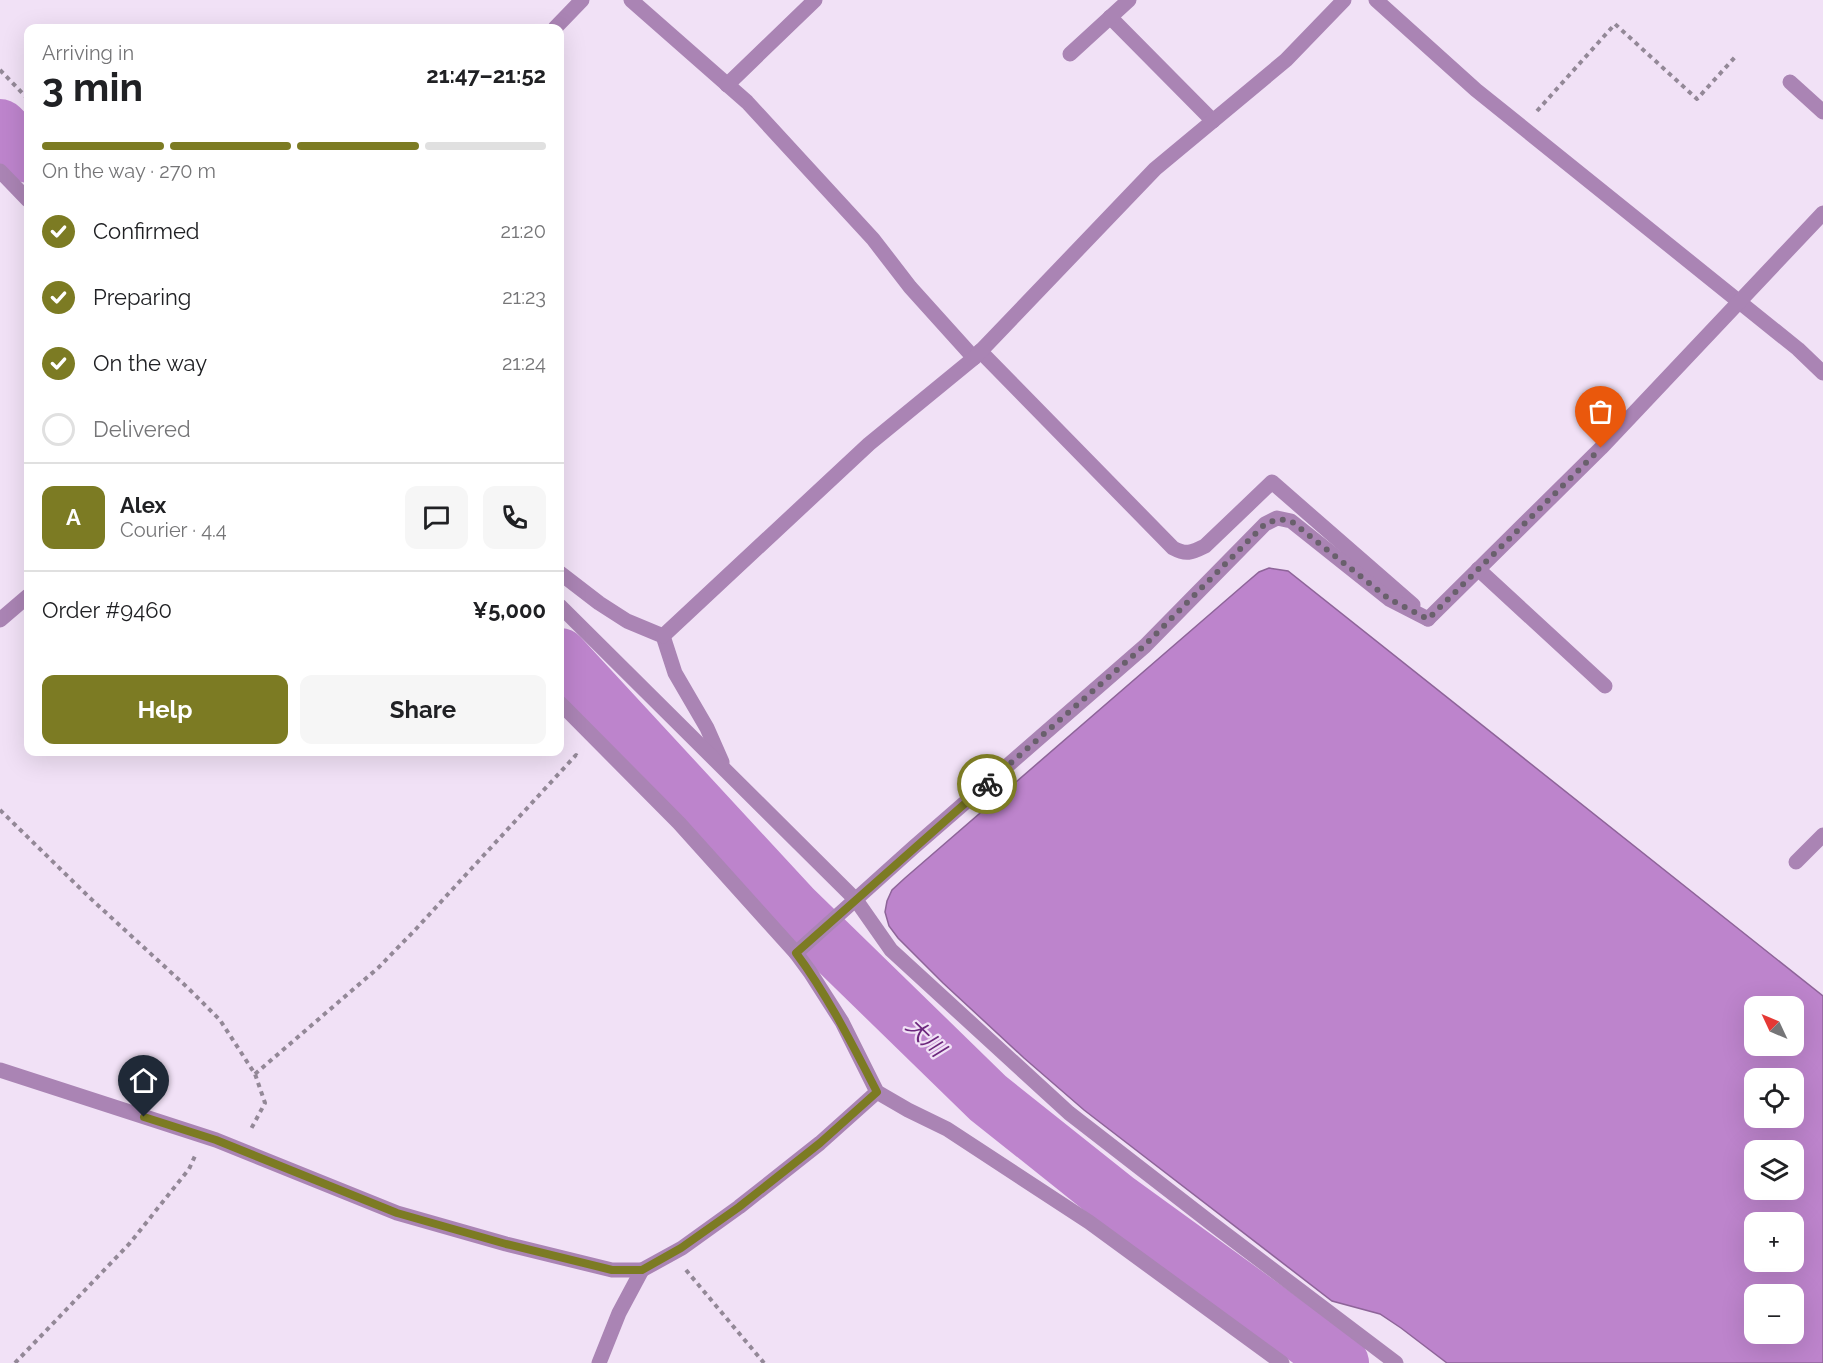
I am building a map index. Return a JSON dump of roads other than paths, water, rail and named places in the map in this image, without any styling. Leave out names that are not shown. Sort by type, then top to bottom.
[{"type":"street","points":[[559,24],[582,0]]},
{"type":"street","points":[[631,0],[747,102],[873,239],[910,287],[1173,548],[1181,552],[1192,552],[1205,546],[1272,482],[1428,619]]},
{"type":"street","points":[[727,85],[815,0]]},
{"type":"street","points":[[1070,54],[1129,0]]},
{"type":"street","points":[[663,636],[869,444],[977,354],[1155,169],[1286,60],[1344,0]]},
{"type":"street","points":[[1376,0],[1476,90],[1798,349],[1823,373]]},
{"type":"street","points":[[1110,17],[1213,121]]},
{"type":"street","points":[[1790,82],[1823,112]]},
{"type":"street","points":[[0,171],[24,196]]},
{"type":"street","points":[[1428,619],[1601,448],[1823,213]]},
{"type":"street","points":[[801,949],[1144,646],[1265,524],[1278,519],[1291,521],[1389,599],[1428,619]]},
{"type":"street","points":[[1479,569],[1605,686]]},
{"type":"street","points":[[564,576],[627,621],[663,636],[675,673],[707,728],[725,769]]},
{"type":"street","points":[[0,620],[24,599]]},
{"type":"street","points":[[564,610],[725,769],[891,950],[1069,1113],[1396,1363]]},
{"type":"street","points":[[564,707],[801,949],[810,972],[842,1022],[877,1092],[947,1129],[1089,1221],[1282,1363]]},
{"type":"street","points":[[1796,862],[1823,835]]},
{"type":"street","points":[[0,1070],[206,1137],[397,1213],[506,1244],[612,1270],[642,1270],[672,1254],[739,1207],[820,1143],[877,1092]]},
{"type":"street","points":[[599,1363],[619,1313],[642,1270]]},
{"type":"waterway","name":"大川","points":[[0,127],[24,151]]},
{"type":"waterway","name":"大川","points":[[564,660],[793,908],[988,1098],[1116,1200],[1341,1363]]}]
